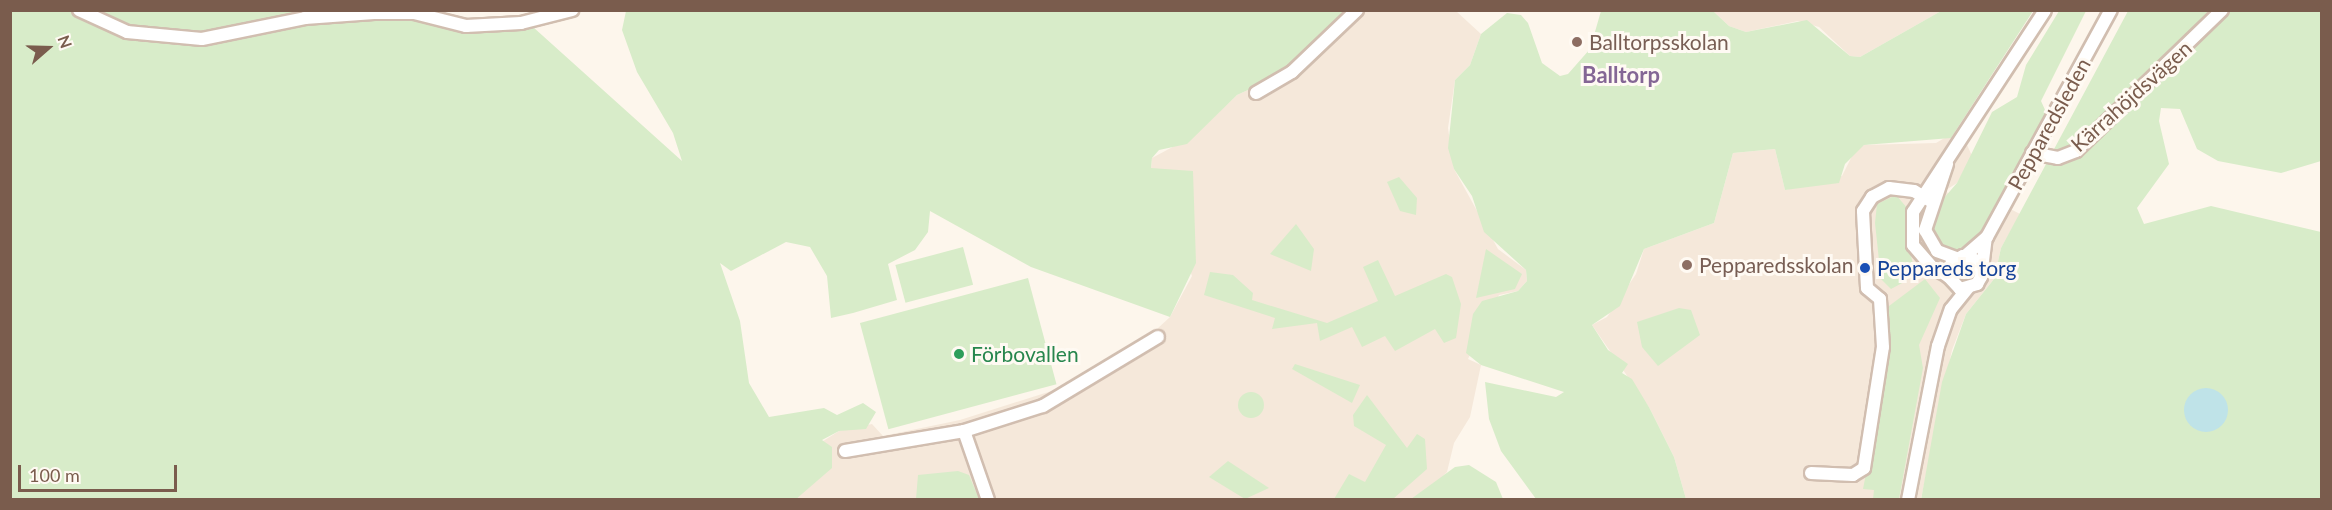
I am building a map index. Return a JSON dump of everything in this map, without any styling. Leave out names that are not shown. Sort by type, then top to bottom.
[{"type":"street","points":[[79,10],[127,32],[202,39],[305,18],[374,13],[414,13],[466,26],[521,23],[572,10]]},
{"type":"street","points":[[1256,93],[1292,72],[1357,10]]},
{"type":"street","points":[[1967,289],[1932,267],[1913,244],[1910,225],[2045,10]]},
{"type":"street","name":"Pepparedsleden","points":[[1981,272],[1987,237],[2111,10]]},
{"type":"street","name":"Kärrahöjdsvägen","points":[[2032,153],[2058,158],[2076,151],[2222,10]]},
{"type":"street","points":[[1811,473],[1853,475],[1864,468],[1883,347],[1880,299],[1867,288],[1863,211],[1872,197],[1889,188],[1926,199]]},
{"type":"street","points":[[1926,199],[1927,238],[1937,251],[1977,262],[1981,272],[1978,282],[1967,289],[1951,309]]},
{"type":"street","name":"Pepparedsleden","points":[[1961,257],[1987,237]]},
{"type":"street","points":[[1908,500],[1925,395],[1951,309],[1949,278],[1961,257]]},
{"type":"street","points":[[844,452],[964,432],[1052,402],[1158,337]]},
{"type":"street","points":[[964,432],[988,500]]},
{"type":"shaded area","points":[[1348,11],[1456,11],[1481,34],[1470,65],[1455,80],[1448,128],[1454,169],[1498,249],[1526,270],[1527,281],[1518,291],[1499,295],[1468,359],[1481,365],[1470,417],[1454,443],[1447,472],[1434,486],[1413,499],[730,500],[839,431],[872,424],[883,436],[960,420],[1061,388],[1144,341],[1170,317],[1192,276],[1151,168],[1152,158],[1195,135],[1237,95],[1287,72]]},
{"type":"shaded area","points":[[1713,11],[1941,11],[1860,57],[1850,56],[1819,27],[1798,21],[1746,32],[1729,26]]},
{"type":"shaded area","points":[[1960,129],[1972,156],[1957,183],[1946,190],[1975,243],[1997,202],[2020,214],[2001,248],[1994,279],[1966,314],[1952,350],[1921,499],[1686,499],[1674,457],[1650,409],[1592,325],[1607,317],[1636,274],[1644,249],[1714,223],[1733,153],[1775,149],[1785,190],[1842,176],[1855,150],[1864,145],[1936,143]]},
{"type":"green space","points":[[380,10],[473,30],[533,27],[682,161],[673,133],[637,72],[622,30],[626,11],[1348,11],[1287,72],[1237,95],[1187,144],[1159,150],[1152,158],[1151,168],[1193,171],[1196,263],[1170,317],[1031,267],[930,211],[928,232],[915,250],[888,264],[897,300],[853,313],[831,318],[827,276],[810,247],[786,242],[731,271],[720,263],[740,321],[749,383],[769,417],[824,408],[837,415],[863,403],[876,412],[866,429],[839,431],[822,440],[832,447],[832,468],[795,500],[11,499],[10,11]]},
{"type":"green space","points":[[1601,11],[1713,11],[1729,26],[1746,32],[1807,20],[1850,56],[1860,57],[1941,11],[2033,11],[1951,138],[1864,145],[1845,164],[1839,183],[1785,190],[1775,149],[1733,153],[1714,223],[1644,249],[1620,306],[1592,325],[1608,350],[1628,364],[1622,373],[1632,379],[1650,409],[1674,457],[1686,499],[1536,499],[1501,451],[1489,419],[1485,382],[1556,397],[1564,392],[1481,365],[1466,353],[1473,314],[1482,301],[1518,291],[1527,281],[1526,270],[1484,232],[1472,196],[1454,169],[1448,148],[1455,80],[1470,65],[1481,34],[1507,13],[1521,15],[1528,23],[1542,63],[1560,76],[1568,74],[1590,49]]},
{"type":"green space","points":[[2059,11],[2086,11],[2041,101],[2046,112],[1975,243],[1958,253],[1941,249],[1932,237],[1937,206],[1957,183],[1992,112],[2017,97],[2026,65]]},
{"type":"green space","points":[[2128,11],[2321,11],[2321,161],[2281,173],[2218,161],[2197,149],[2180,109],[2161,108],[2159,121],[2169,164],[2137,208],[2144,224],[2211,206],[2321,232],[2321,499],[1921,500],[1942,382],[1966,314],[1994,279],[2001,248]]},
{"type":"green space","points":[[1399,177],[1417,198],[1416,215],[1400,211],[1387,182]]},
{"type":"green space","points":[[1896,195],[1908,209],[1906,235],[1913,264],[1904,282],[1891,289],[1881,279],[1875,223],[1877,204]]},
{"type":"green space","points":[[1296,224],[1314,249],[1311,271],[1270,254]]},
{"type":"green space","points":[[963,247],[973,285],[905,303],[895,265]]},
{"type":"green space","points":[[1486,249],[1522,274],[1515,289],[1476,298]]},
{"type":"green space","points":[[1378,260],[1395,296],[1446,274],[1452,277],[1461,304],[1456,338],[1444,343],[1435,329],[1395,351],[1385,336],[1362,347],[1352,327],[1320,341],[1317,323],[1272,329],[1275,318],[1204,295],[1210,272],[1233,275],[1253,293],[1252,300],[1327,323],[1378,301],[1363,267]]},
{"type":"green space","name":"Förbovallen","points":[[1028,278],[1056,384],[888,429],[860,323]]},
{"type":"green space","points":[[1925,279],[1940,298],[1919,345],[1923,368],[1899,499],[1873,499],[1874,490],[1863,489],[1885,376],[1885,309]]},
{"type":"green space","points":[[1679,308],[1691,310],[1700,335],[1658,366],[1642,347],[1637,322]]},
{"type":"green space","points":[[1295,364],[1360,385],[1352,403],[1292,369]]},
{"type":"green space","points":[[1251,392],[1260,396],[1264,405],[1260,414],[1251,418],[1242,414],[1238,405],[1242,396]]},
{"type":"green space","points":[[1367,395],[1407,448],[1417,434],[1425,439],[1427,469],[1393,499],[1334,499],[1349,474],[1365,482],[1386,445],[1354,426],[1353,415]]},
{"type":"green space","points":[[1228,461],[1269,488],[1245,499],[1209,477]]},
{"type":"green space","points":[[1469,465],[1496,482],[1503,499],[1411,499],[1455,467]]},
{"type":"green space","points":[[958,471],[969,475],[979,499],[916,499],[918,475]]},
{"type":"water","points":[[2206,388],[2221,395],[2228,410],[2221,425],[2206,432],[2191,425],[2184,410],[2191,395]]},
{"type":"place","name":"Balltorpsskolan","points":[[1577,42]]},
{"type":"place","name":"Pepparedsskolan","points":[[1687,265]]},
{"type":"place","name":"Peppareds torg","points":[[1865,268]]},
{"type":"place","name":"Förbovallen","points":[[959,354]]},
{"type":"district","name":"Balltorp","points":[[1621,75]]}]
